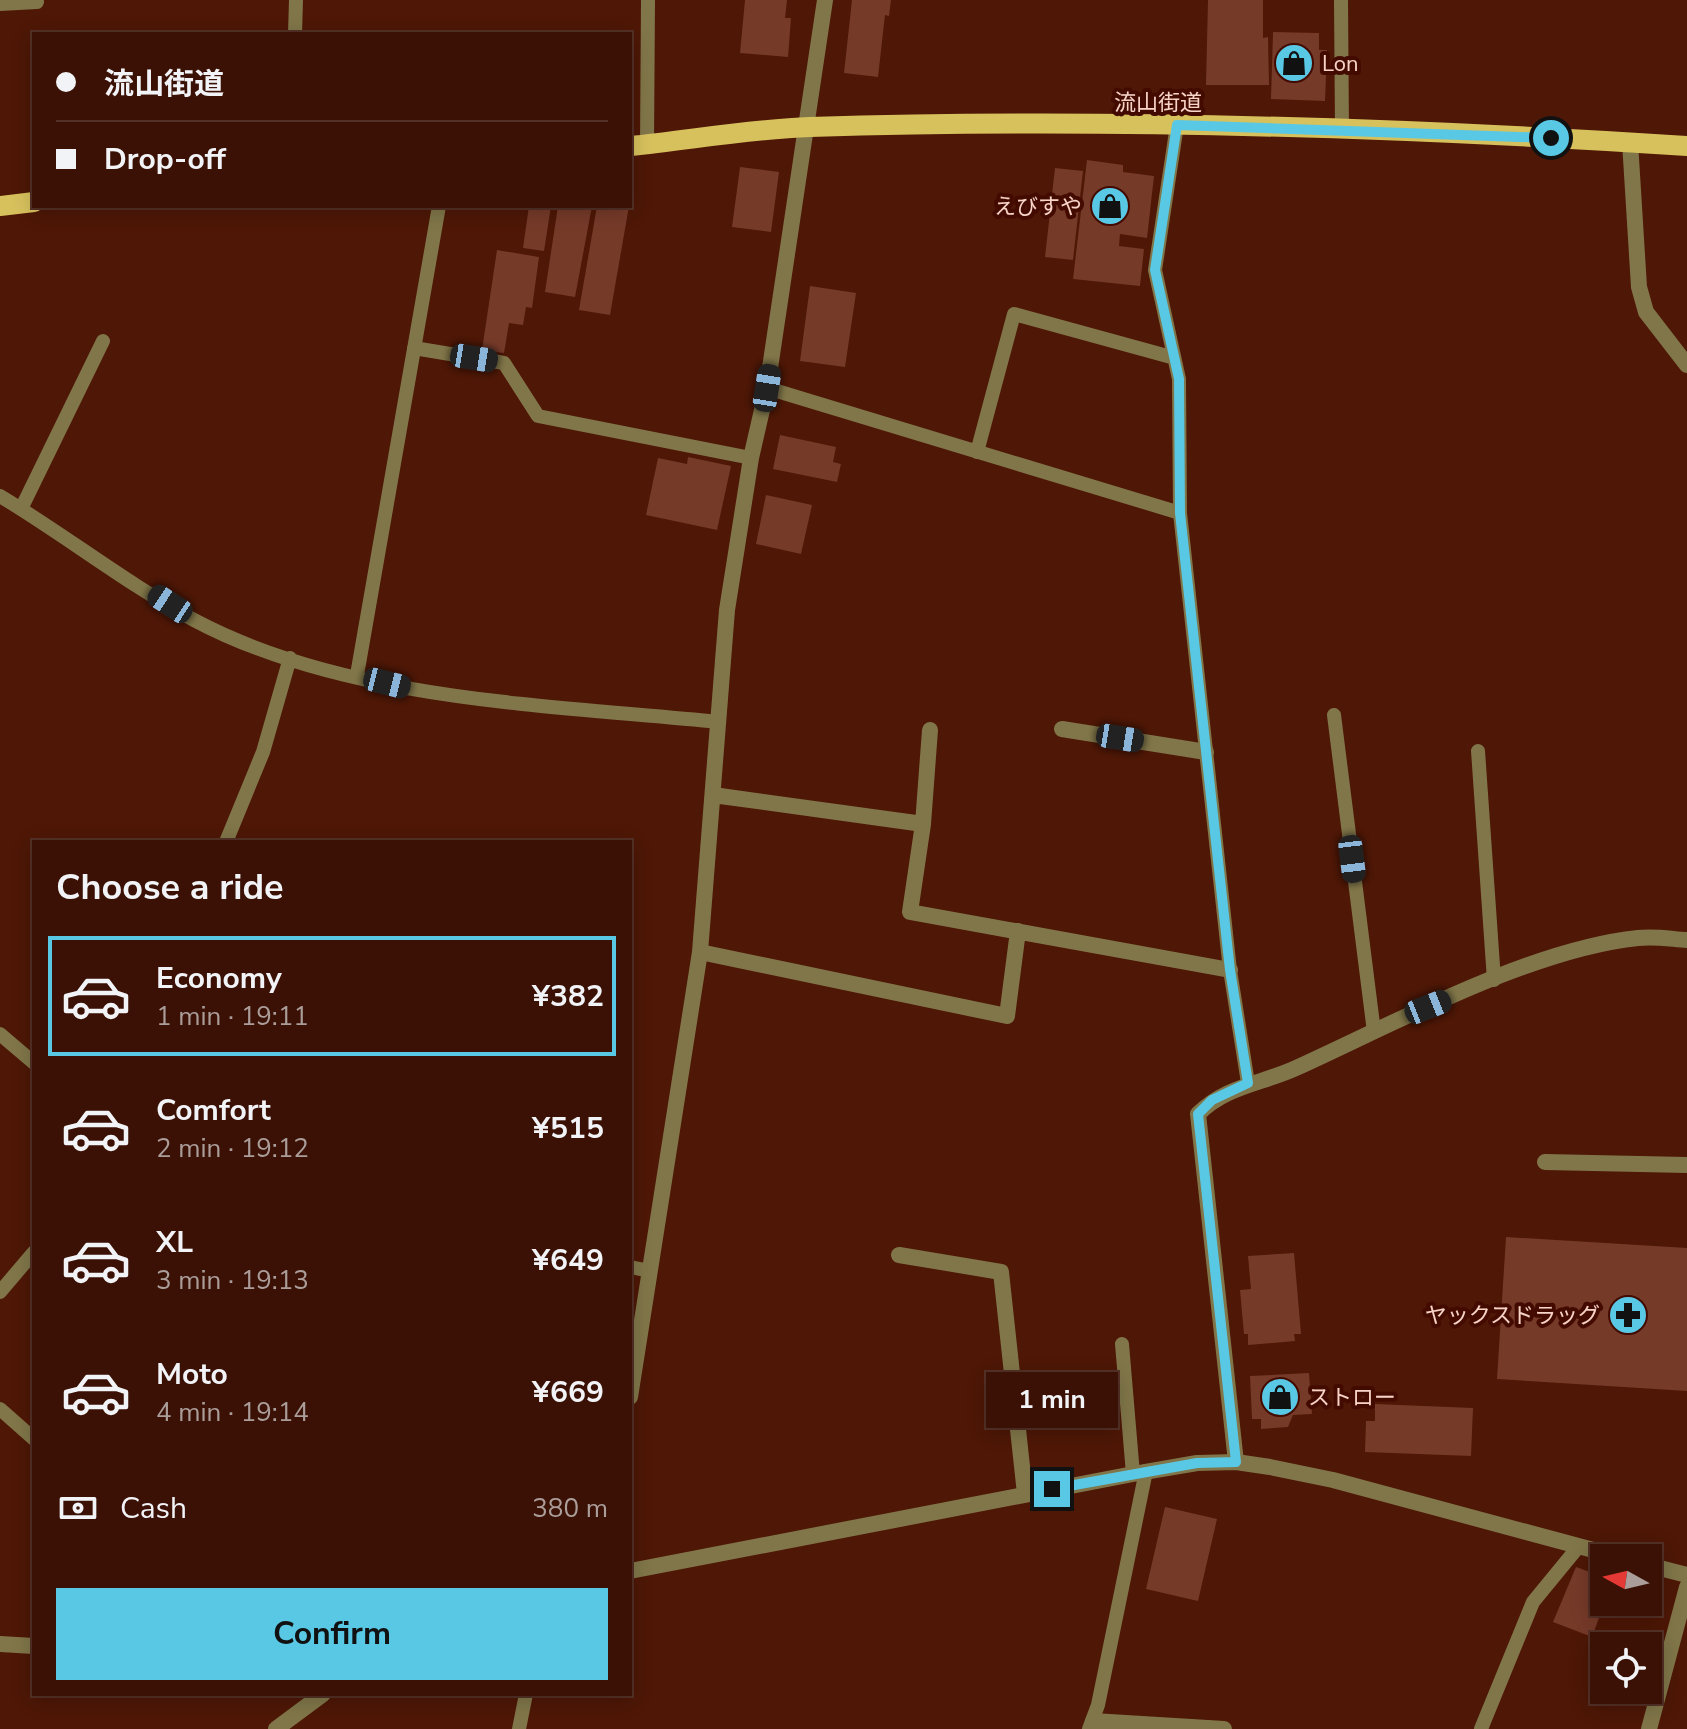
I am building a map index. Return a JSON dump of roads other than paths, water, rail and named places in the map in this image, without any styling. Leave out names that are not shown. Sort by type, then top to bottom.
[{"type":"main road","name":"流山街道","points":[[638,145],[808,127],[1177,125],[1687,146]]},
{"type":"main road","points":[[0,206],[32,202]]},
{"type":"street","points":[[632,1384],[700,952],[727,610],[751,458],[767,388],[825,0]]},
{"type":"street","points":[[1630,142],[1639,287],[1646,312],[1687,365]]},
{"type":"street","points":[[1062,729],[1206,752]]},
{"type":"street","points":[[930,730],[923,824],[910,912],[1230,970]]},
{"type":"street","points":[[713,795],[923,824]]},
{"type":"street","points":[[700,952],[1007,1016],[1018,931]]},
{"type":"street","points":[[1236,1462],[1198,1114],[1212,1100],[1248,1083],[1279,1076],[1494,980],[1555,957],[1622,940],[1687,940]]},
{"type":"street","points":[[1545,1162],[1687,1165]]},
{"type":"street","points":[[899,1255],[1001,1272],[1025,1494]]},
{"type":"street","points":[[632,1571],[1140,1472],[1197,1463],[1236,1462],[1333,1480],[1590,1549]]},
{"type":"street","points":[[1662,1569],[1687,1575]]},
{"type":"street","points":[[1649,1729],[1687,1587]]},
{"type":"street","points":[[0,1644],[32,1646]]},
{"type":"street","points":[[276,1729],[320,1696]]},
{"type":"street","points":[[1091,1725],[1224,1729]]},
{"type":"lane","points":[[295,32],[296,0]]},
{"type":"lane","points":[[638,145],[648,0]]},
{"type":"lane","points":[[1341,0],[1342,131]]},
{"type":"lane","points":[[0,4],[37,2]]},
{"type":"lane","points":[[1177,125],[1155,270],[1171,357],[1179,379],[1180,513],[1230,970],[1248,1083]]},
{"type":"lane","points":[[357,675],[439,208]]},
{"type":"lane","points":[[977,452],[1014,314],[1171,357]]},
{"type":"lane","points":[[21,509],[103,341]]},
{"type":"lane","points":[[414,348],[504,363],[538,416],[751,458]]},
{"type":"lane","points":[[767,388],[1180,513]]},
{"type":"lane","points":[[0,496],[194,620],[290,658],[417,691],[719,722]]},
{"type":"lane","points":[[227,840],[263,752],[290,658]]},
{"type":"lane","points":[[1334,715],[1374,1032]]},
{"type":"lane","points":[[1478,751],[1494,980]]},
{"type":"lane","points":[[0,1034],[32,1061]]},
{"type":"lane","points":[[0,1292],[32,1254]]},
{"type":"lane","points":[[632,1267],[650,1271]]},
{"type":"lane","points":[[1091,1725],[1140,1472],[1122,1344]]},
{"type":"lane","points":[[0,1409],[32,1437]]},
{"type":"lane","points":[[1481,1729],[1533,1602],[1579,1546]]},
{"type":"lane","points":[[519,1729],[526,1696]]},
{"type":"place","name":"Lon","points":[[1294,63]]},
{"type":"place","name":"えびすや","points":[[1110,206]]},
{"type":"place","name":"ヤックスドラッグ","points":[[1628,1315]]},
{"type":"place","name":"ストロー","points":[[1280,1397]]}]
